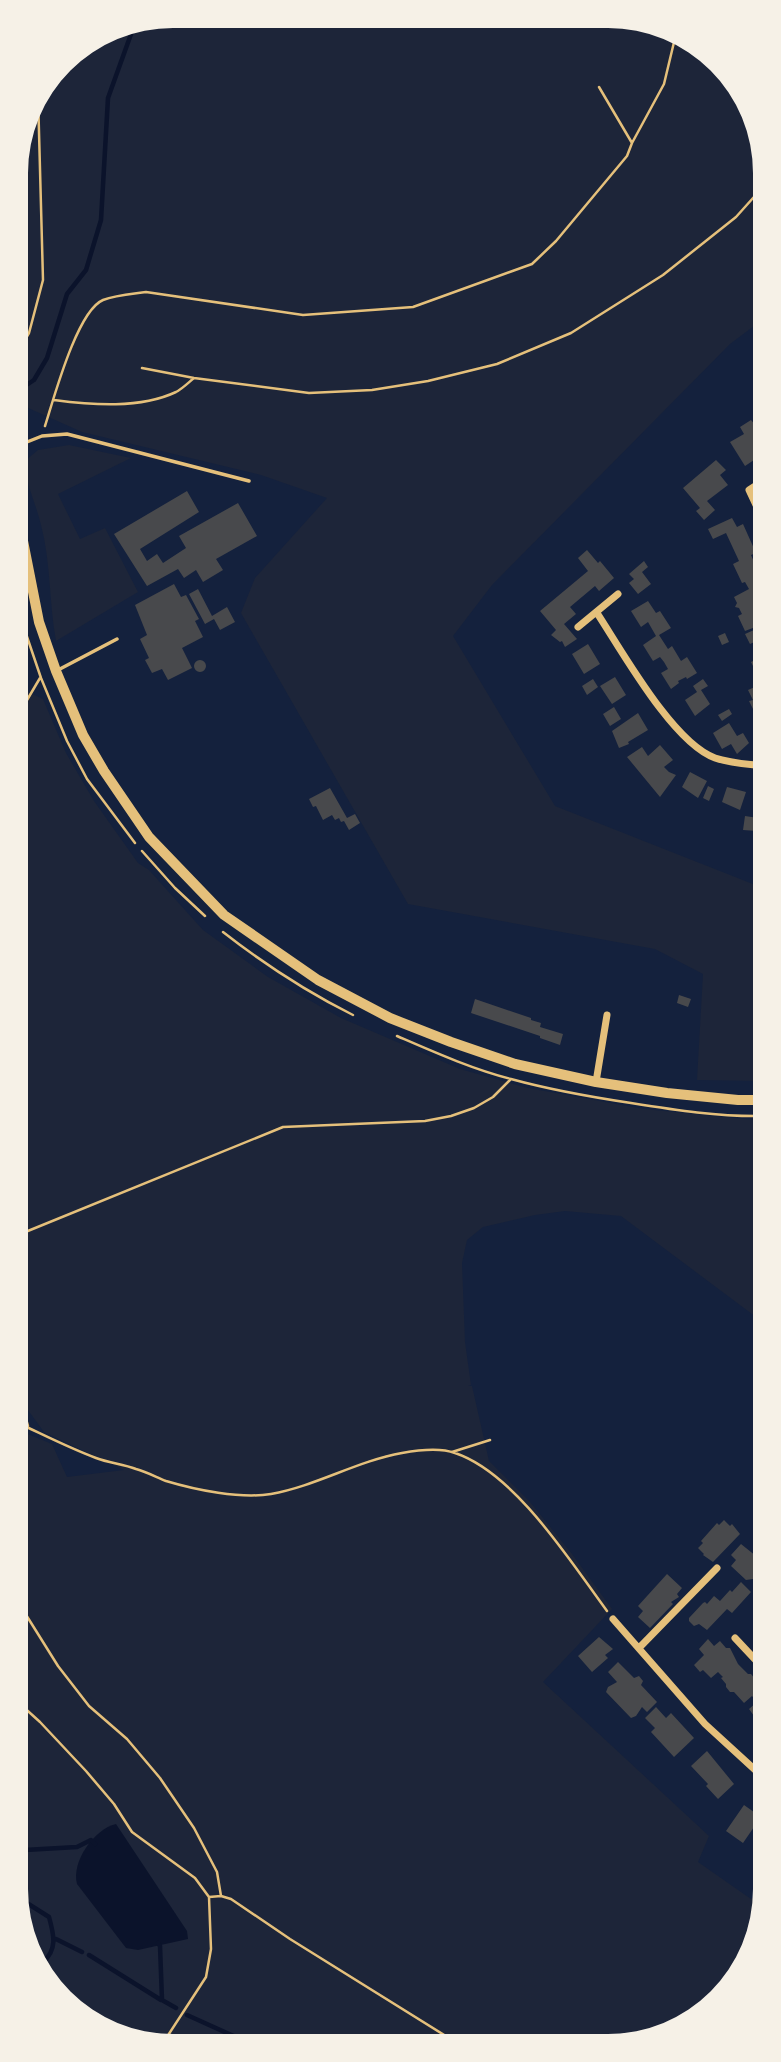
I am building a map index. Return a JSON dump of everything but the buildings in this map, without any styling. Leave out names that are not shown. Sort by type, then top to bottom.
[{"type":"main road","points":[[28,566],[39,622],[83,735],[149,837],[224,915],[318,980],[390,1018],[451,1042],[515,1064],[596,1082],[667,1093],[753,1100]]},
{"type":"street","points":[[578,628],[618,594]]},
{"type":"street","points":[[597,613],[663,712],[696,748],[715,758],[753,764]]},
{"type":"street","points":[[596,1082],[607,1015]]},
{"type":"street","points":[[639,1648],[717,1567]]},
{"type":"street","points":[[613,1619],[705,1724],[753,1768]]},
{"type":"street","points":[[735,1638],[753,1657]]},
{"type":"lane","points":[[28,441],[41,436],[67,434],[249,481]]},
{"type":"lane","points":[[56,671],[117,639]]},
{"type":"path","points":[[41,436],[80,326],[100,301],[146,292],[303,315],[413,307],[532,264],[556,241],[627,156],[664,84],[674,44]]},
{"type":"path","points":[[599,87],[632,143]]},
{"type":"path","points":[[28,335],[43,281],[39,119]]},
{"type":"path","points":[[142,368],[194,378],[309,393],[372,390],[428,381],[497,364],[571,333],[663,275],[736,217],[753,198]]},
{"type":"path","points":[[54,400],[119,404],[155,398],[176,391],[194,378]]},
{"type":"path","points":[[28,640],[67,741],[87,779],[139,847],[204,916]]},
{"type":"path","points":[[28,699],[41,678]]},
{"type":"path","points":[[214,925],[256,958],[315,996],[363,1020]]},
{"type":"path","points":[[388,1033],[446,1058],[510,1079],[592,1097],[663,1108],[736,1117],[753,1116]]},
{"type":"path","points":[[28,1231],[283,1127],[425,1121],[451,1116],[474,1108],[493,1097],[510,1079],[515,1064]]},
{"type":"path","points":[[28,1424],[29,1428],[96,1458],[203,1490],[248,1495],[270,1494],[323,1479],[372,1460],[402,1453],[426,1450],[452,1452],[490,1440]]},
{"type":"path","points":[[452,1452],[500,1480],[526,1505],[613,1619]]},
{"type":"path","points":[[28,1618],[58,1666],[81,1696],[127,1740],[159,1778],[194,1828],[217,1871],[221,1896]]},
{"type":"path","points":[[28,1711],[86,1771],[114,1804],[132,1832],[195,1878],[209,1897],[211,1949],[206,1978],[169,2034]]},
{"type":"path","points":[[209,1897],[232,1899],[290,1939],[443,2034]]},
{"type":"shaded area","points":[[164,28],[617,28],[655,36],[672,43],[711,70],[734,101],[748,135],[752,154],[753,327],[730,344],[492,585],[453,636],[555,806],[753,884],[753,1081],[697,1080],[703,974],[655,949],[408,904],[241,613],[255,578],[327,498],[261,475],[82,432],[28,408],[28,164],[33,135],[47,100],[70,70],[100,47],[126,36]]},
{"type":"shaded area","points":[[69,445],[131,458],[58,494],[80,539],[105,528],[138,592],[56,641],[44,539],[28,482],[28,458],[38,450]]},
{"type":"shaded area","points":[[28,692],[43,699],[66,753],[94,801],[138,863],[149,870],[203,930],[268,977],[341,1018],[460,1069],[528,1088],[644,1109],[753,1120],[753,1315],[621,1216],[565,1211],[483,1227],[467,1240],[462,1263],[465,1342],[471,1385],[468,1386],[472,1386],[489,1461],[530,1502],[612,1609],[543,1682],[709,1836],[698,1862],[751,1899],[753,1897],[742,1944],[729,1970],[717,1985],[689,2010],[672,2019],[646,2029],[608,2034],[154,2033],[109,2019],[77,1998],[52,1970],[39,1944],[29,1908],[28,1434],[52,1444],[67,1477],[124,1470],[44,1432],[28,1410]]},
{"type":"shaded area","points":[[116,1824],[187,1931],[188,1939],[138,1950],[126,1948],[77,1884],[77,1866],[86,1848],[100,1832]]},
{"type":"waterway","points":[[28,384],[34,380],[47,358],[67,294],[86,270],[101,220],[108,98],[131,35]]},
{"type":"waterway","points":[[28,1850],[77,1847],[91,1840],[95,1844]]},
{"type":"waterway","points":[[29,1904],[49,1917],[53,1947],[46,1959]]},
{"type":"waterway","points":[[56,1939],[82,1952]]},
{"type":"waterway","points":[[158,1943],[162,2000],[176,2008]]},
{"type":"waterway","points":[[89,1955],[161,2000]]},
{"type":"waterway","points":[[187,2015],[229,2034]]}]
